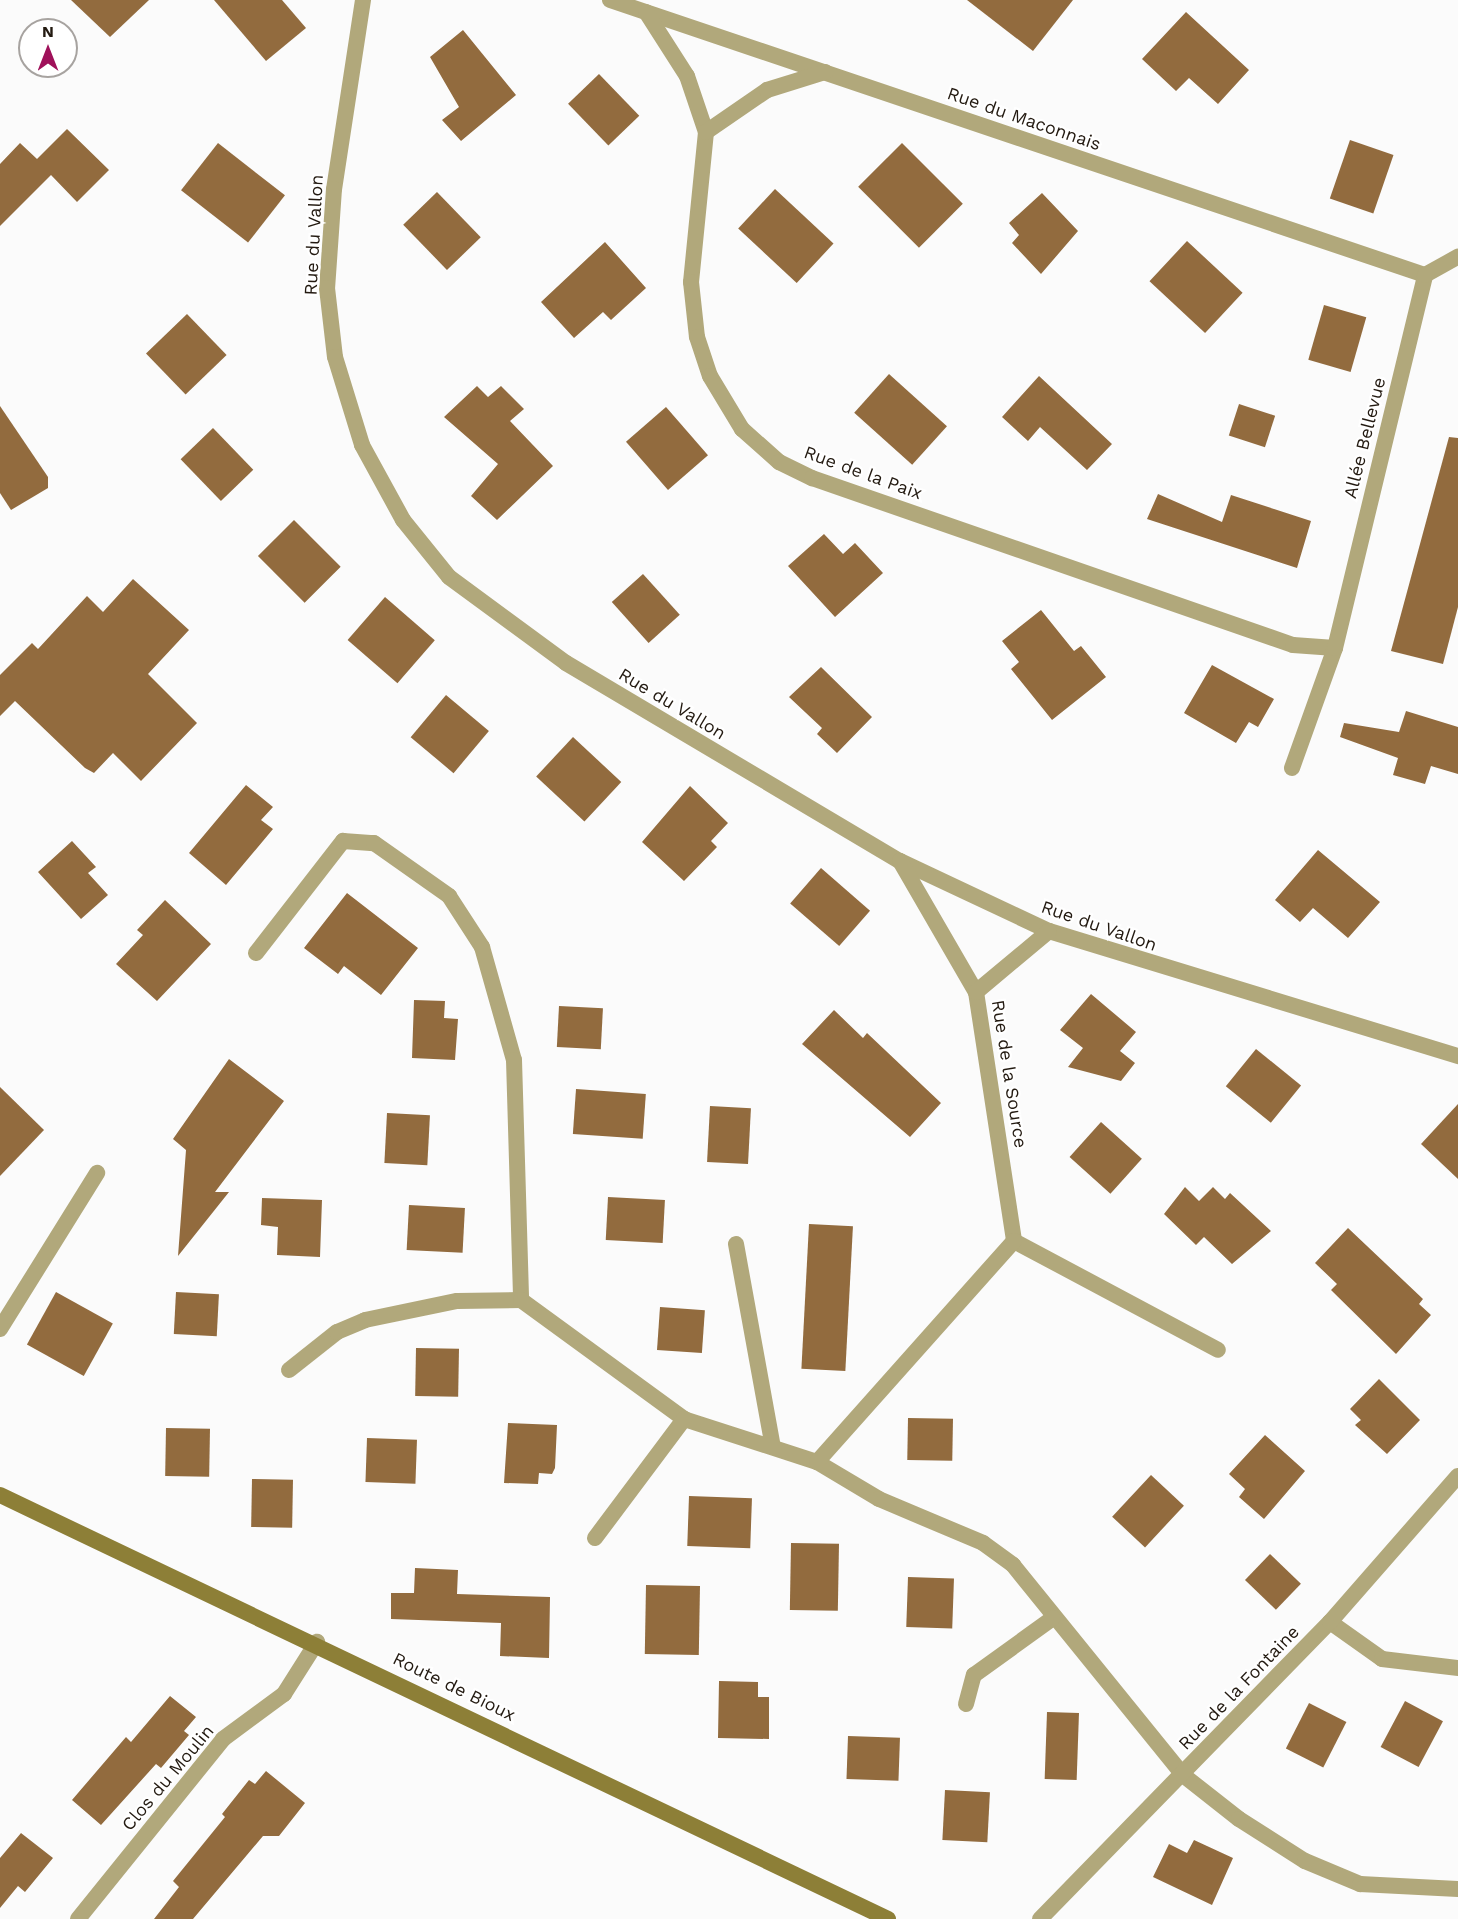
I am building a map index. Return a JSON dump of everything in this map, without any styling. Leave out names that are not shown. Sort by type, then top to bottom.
[{"type":"main road","name":"Route de Bioux","points":[[0,1495],[317,1642],[888,1919]]},
{"type":"street","name":"Rue du Vallon","points":[[363,0],[334,189],[327,288],[335,357],[362,445],[403,520],[449,577],[497,616],[566,663],[900,861],[1048,931],[1458,1056]]},
{"type":"street","name":"Rue du Maconnais","points":[[610,0],[1425,275]]},
{"type":"street","name":"Rue de la Paix","points":[[646,12],[687,76],[706,132],[691,282],[697,337],[710,376],[742,429],[779,462],[812,478],[1293,645],[1335,648]]},
{"type":"street","points":[[706,132],[766,90],[825,72]]},
{"type":"street","points":[[1425,275],[1458,257]]},
{"type":"street","name":"Allée Bellevue","points":[[1293,768],[1335,648],[1425,275]]},
{"type":"street","points":[[256,953],[343,841],[374,843],[449,896],[482,947],[514,1060],[521,1300]]},
{"type":"street","name":"Rue de la Source","points":[[900,861],[976,992],[1014,1241]]},
{"type":"street","points":[[976,992],[1048,931]]},
{"type":"street","points":[[0,1329],[97,1173]]},
{"type":"street","points":[[818,1462],[1014,1241],[1218,1350]]},
{"type":"street","points":[[736,1244],[773,1448]]},
{"type":"street","points":[[289,1370],[337,1332],[365,1320],[447,1302],[521,1300],[684,1419],[818,1462],[879,1499],[983,1543],[1013,1565],[1053,1618],[1183,1775],[1277,1844],[1349,1880],[1394,1888],[1458,1889]]},
{"type":"street","points":[[595,1538],[684,1419]]},
{"type":"street","name":"Rue de la Fontaine","points":[[1040,1919],[1330,1622],[1458,1476]]},
{"type":"street","points":[[966,1704],[974,1675],[1053,1618]]},
{"type":"street","points":[[1330,1622],[1382,1659],[1458,1668]]},
{"type":"street","name":"Clos du Moulin","points":[[78,1919],[223,1739],[284,1694],[317,1642]]},
{"type":"building","points":[[71,0],[149,0],[110,37]]},
{"type":"building","points":[[214,0],[282,0],[306,28],[266,61]]},
{"type":"building","points":[[967,0],[1073,0],[1033,51]]},
{"type":"building","points":[[1186,12],[1249,70],[1218,104],[1189,78],[1176,91],[1142,59]]},
{"type":"building","points":[[463,30],[516,95],[461,141],[442,120],[459,107],[430,57]]},
{"type":"building","points":[[599,74],[639,116],[608,146],[568,104]]},
{"type":"building","points":[[67,129],[109,170],[77,202],[51,175],[0,226],[0,164],[20,143],[37,159]]},
{"type":"building","points":[[1350,140],[1393,155],[1373,214],[1330,199]]},
{"type":"building","points":[[218,143],[285,195],[248,243],[181,190]]},
{"type":"building","points":[[902,143],[963,204],[919,248],[858,187]]},
{"type":"building","points":[[775,189],[834,244],[797,283],[738,228]]},
{"type":"building","points":[[437,192],[481,237],[447,270],[403,225]]},
{"type":"building","points":[[1042,193],[1078,231],[1041,274],[1012,243],[1019,235],[1009,223]]},
{"type":"building","points":[[1187,241],[1243,293],[1205,333],[1149,281]]},
{"type":"building","points":[[605,242],[646,288],[611,320],[603,312],[574,338],[541,302]]},
{"type":"building","points":[[1324,305],[1366,317],[1351,372],[1308,360]]},
{"type":"building","points":[[187,314],[227,355],[186,395],[146,354]]},
{"type":"building","points":[[889,374],[947,426],[912,465],[854,413]]},
{"type":"building","points":[[1039,376],[1112,444],[1087,470],[1040,427],[1028,441],[1002,417]]},
{"type":"building","points":[[477,386],[488,397],[501,386],[524,409],[510,421],[553,466],[497,520],[471,496],[498,464],[444,417]]},
{"type":"building","points":[[1239,404],[1275,416],[1265,447],[1229,435]]},
{"type":"building","points":[[0,406],[48,477],[48,488],[11,510],[0,493]]},
{"type":"building","points":[[666,407],[708,455],[668,490],[626,442]]},
{"type":"building","points":[[213,428],[253,470],[221,501],[181,459]]},
{"type":"building","points":[[1449,437],[1458,438],[1458,607],[1443,664],[1391,651]]},
{"type":"building","points":[[1158,494],[1222,522],[1231,495],[1311,521],[1297,568],[1147,519]]},
{"type":"building","points":[[294,520],[341,567],[305,603],[258,556]]},
{"type":"building","points":[[824,534],[843,554],[855,543],[883,573],[835,617],[788,566]]},
{"type":"building","points":[[643,574],[680,615],[649,643],[612,602]]},
{"type":"building","points":[[133,579],[189,630],[148,674],[197,723],[141,781],[113,753],[94,773],[85,768],[15,701],[0,716],[0,675],[32,643],[38,649],[87,596],[103,612]]},
{"type":"building","points":[[385,597],[435,640],[397,683],[348,640]]},
{"type":"building","points":[[1041,610],[1074,651],[1081,646],[1106,677],[1052,720],[1011,669],[1019,662],[1002,641]]},
{"type":"building","points":[[1212,665],[1274,699],[1258,727],[1249,722],[1236,743],[1184,713]]},
{"type":"building","points":[[821,667],[872,717],[837,753],[817,734],[822,728],[789,697]]},
{"type":"building","points":[[446,695],[489,731],[454,773],[411,737]]},
{"type":"building","points":[[1406,711],[1458,727],[1458,774],[1431,766],[1425,784],[1393,775],[1398,758],[1340,737],[1344,723],[1399,732]]},
{"type":"building","points":[[573,737],[621,782],[584,822],[536,776]]},
{"type":"building","points":[[246,785],[273,807],[261,820],[273,829],[226,885],[189,853]]},
{"type":"building","points":[[690,786],[728,823],[711,841],[717,847],[684,881],[642,842]]},
{"type":"building","points":[[72,841],[96,867],[88,873],[108,895],[81,919],[38,872]]},
{"type":"building","points":[[1318,850],[1380,902],[1348,938],[1313,908],[1300,922],[1275,900]]},
{"type":"building","points":[[821,868],[870,911],[839,946],[790,903]]},
{"type":"building","points":[[347,893],[418,948],[381,995],[344,966],[338,974],[304,948]]},
{"type":"building","points":[[165,900],[211,944],[157,1001],[116,964],[143,935],[137,930]]},
{"type":"building","points":[[1091,994],[1136,1032],[1120,1051],[1135,1063],[1121,1081],[1068,1067],[1083,1048],[1060,1030]]},
{"type":"building","points":[[414,1000],[445,1001],[444,1018],[458,1019],[455,1060],[412,1058]]},
{"type":"building","points":[[559,1006],[603,1008],[601,1049],[557,1047]]},
{"type":"building","points":[[834,1010],[863,1038],[867,1033],[941,1103],[910,1137],[802,1044]]},
{"type":"building","points":[[1256,1049],[1301,1086],[1271,1123],[1226,1086]]},
{"type":"building","points":[[229,1059],[284,1101],[215,1192],[229,1192],[178,1256],[186,1150],[173,1139]]},
{"type":"building","points":[[0,1087],[44,1130],[0,1176]]},
{"type":"building","points":[[576,1089],[646,1094],[643,1139],[573,1134]]},
{"type":"building","points":[[1458,1104],[1458,1179],[1421,1144]]},
{"type":"building","points":[[710,1106],[751,1108],[748,1164],[707,1162]]},
{"type":"building","points":[[387,1113],[430,1115],[427,1165],[384,1163]]},
{"type":"building","points":[[1101,1122],[1142,1159],[1110,1194],[1070,1157]]},
{"type":"building","points":[[1185,1187],[1199,1201],[1213,1187],[1225,1199],[1230,1193],[1271,1231],[1232,1264],[1204,1237],[1196,1245],[1164,1214]]},
{"type":"building","points":[[608,1197],[665,1200],[663,1243],[606,1240]]},
{"type":"building","points":[[262,1198],[322,1200],[320,1257],[277,1255],[278,1227],[261,1225]]},
{"type":"building","points":[[409,1205],[465,1208],[463,1253],[407,1250]]},
{"type":"building","points":[[809,1224],[853,1226],[845,1371],[801,1369]]},
{"type":"building","points":[[1348,1228],[1423,1299],[1419,1304],[1431,1315],[1396,1354],[1331,1290],[1337,1284],[1315,1263]]},
{"type":"building","points":[[56,1292],[113,1324],[84,1376],[27,1344]]},
{"type":"building","points":[[176,1292],[219,1294],[217,1336],[174,1334]]},
{"type":"building","points":[[660,1307],[705,1310],[702,1353],[657,1350]]},
{"type":"building","points":[[416,1348],[459,1349],[458,1397],[415,1396]]},
{"type":"building","points":[[1379,1379],[1420,1420],[1387,1454],[1355,1425],[1361,1420],[1350,1409]]},
{"type":"building","points":[[908,1418],[953,1419],[952,1461],[907,1460]]},
{"type":"building","points":[[508,1423],[557,1425],[555,1468],[552,1474],[539,1473],[538,1484],[504,1483]]},
{"type":"building","points":[[166,1428],[210,1429],[209,1477],[165,1476]]},
{"type":"building","points":[[1265,1435],[1305,1471],[1264,1519],[1239,1497],[1245,1489],[1229,1474]]},
{"type":"building","points":[[367,1438],[417,1440],[415,1484],[365,1482]]},
{"type":"building","points":[[1151,1475],[1184,1506],[1145,1547],[1112,1517]]},
{"type":"building","points":[[252,1479],[293,1480],[292,1528],[251,1527]]},
{"type":"building","points":[[689,1496],[752,1498],[750,1548],[687,1546]]},
{"type":"building","points":[[791,1543],[839,1544],[838,1611],[790,1610]]},
{"type":"building","points":[[1270,1554],[1301,1584],[1276,1610],[1245,1580]]},
{"type":"building","points":[[415,1568],[458,1570],[457,1594],[550,1597],[549,1658],[500,1656],[501,1623],[391,1619],[391,1593],[414,1593]]},
{"type":"building","points":[[908,1577],[954,1579],[952,1629],[906,1627]]},
{"type":"building","points":[[646,1585],[700,1586],[699,1655],[645,1654]]},
{"type":"building","points":[[719,1681],[758,1682],[758,1697],[769,1697],[769,1739],[718,1738]]},
{"type":"building","points":[[170,1696],[196,1717],[184,1731],[189,1735],[161,1768],[156,1764],[101,1825],[72,1800],[126,1737],[131,1742]]},
{"type":"building","points":[[1405,1701],[1443,1721],[1419,1767],[1381,1747]]},
{"type":"building","points":[[1309,1703],[1346,1722],[1323,1768],[1286,1748]]},
{"type":"building","points":[[1047,1712],[1079,1713],[1077,1780],[1045,1779]]},
{"type":"building","points":[[848,1736],[900,1738],[898,1781],[846,1779]]},
{"type":"building","points":[[266,1771],[305,1803],[279,1836],[263,1836],[193,1919],[154,1919],[179,1887],[173,1881],[225,1817],[222,1814],[249,1780],[255,1784]]},
{"type":"building","points":[[945,1790],[990,1792],[987,1842],[942,1840]]},
{"type":"building","points":[[21,1833],[53,1858],[25,1892],[18,1886],[0,1908],[0,1858]]},
{"type":"building","points":[[1194,1840],[1233,1858],[1212,1905],[1153,1877],[1169,1844],[1187,1853]]}]
